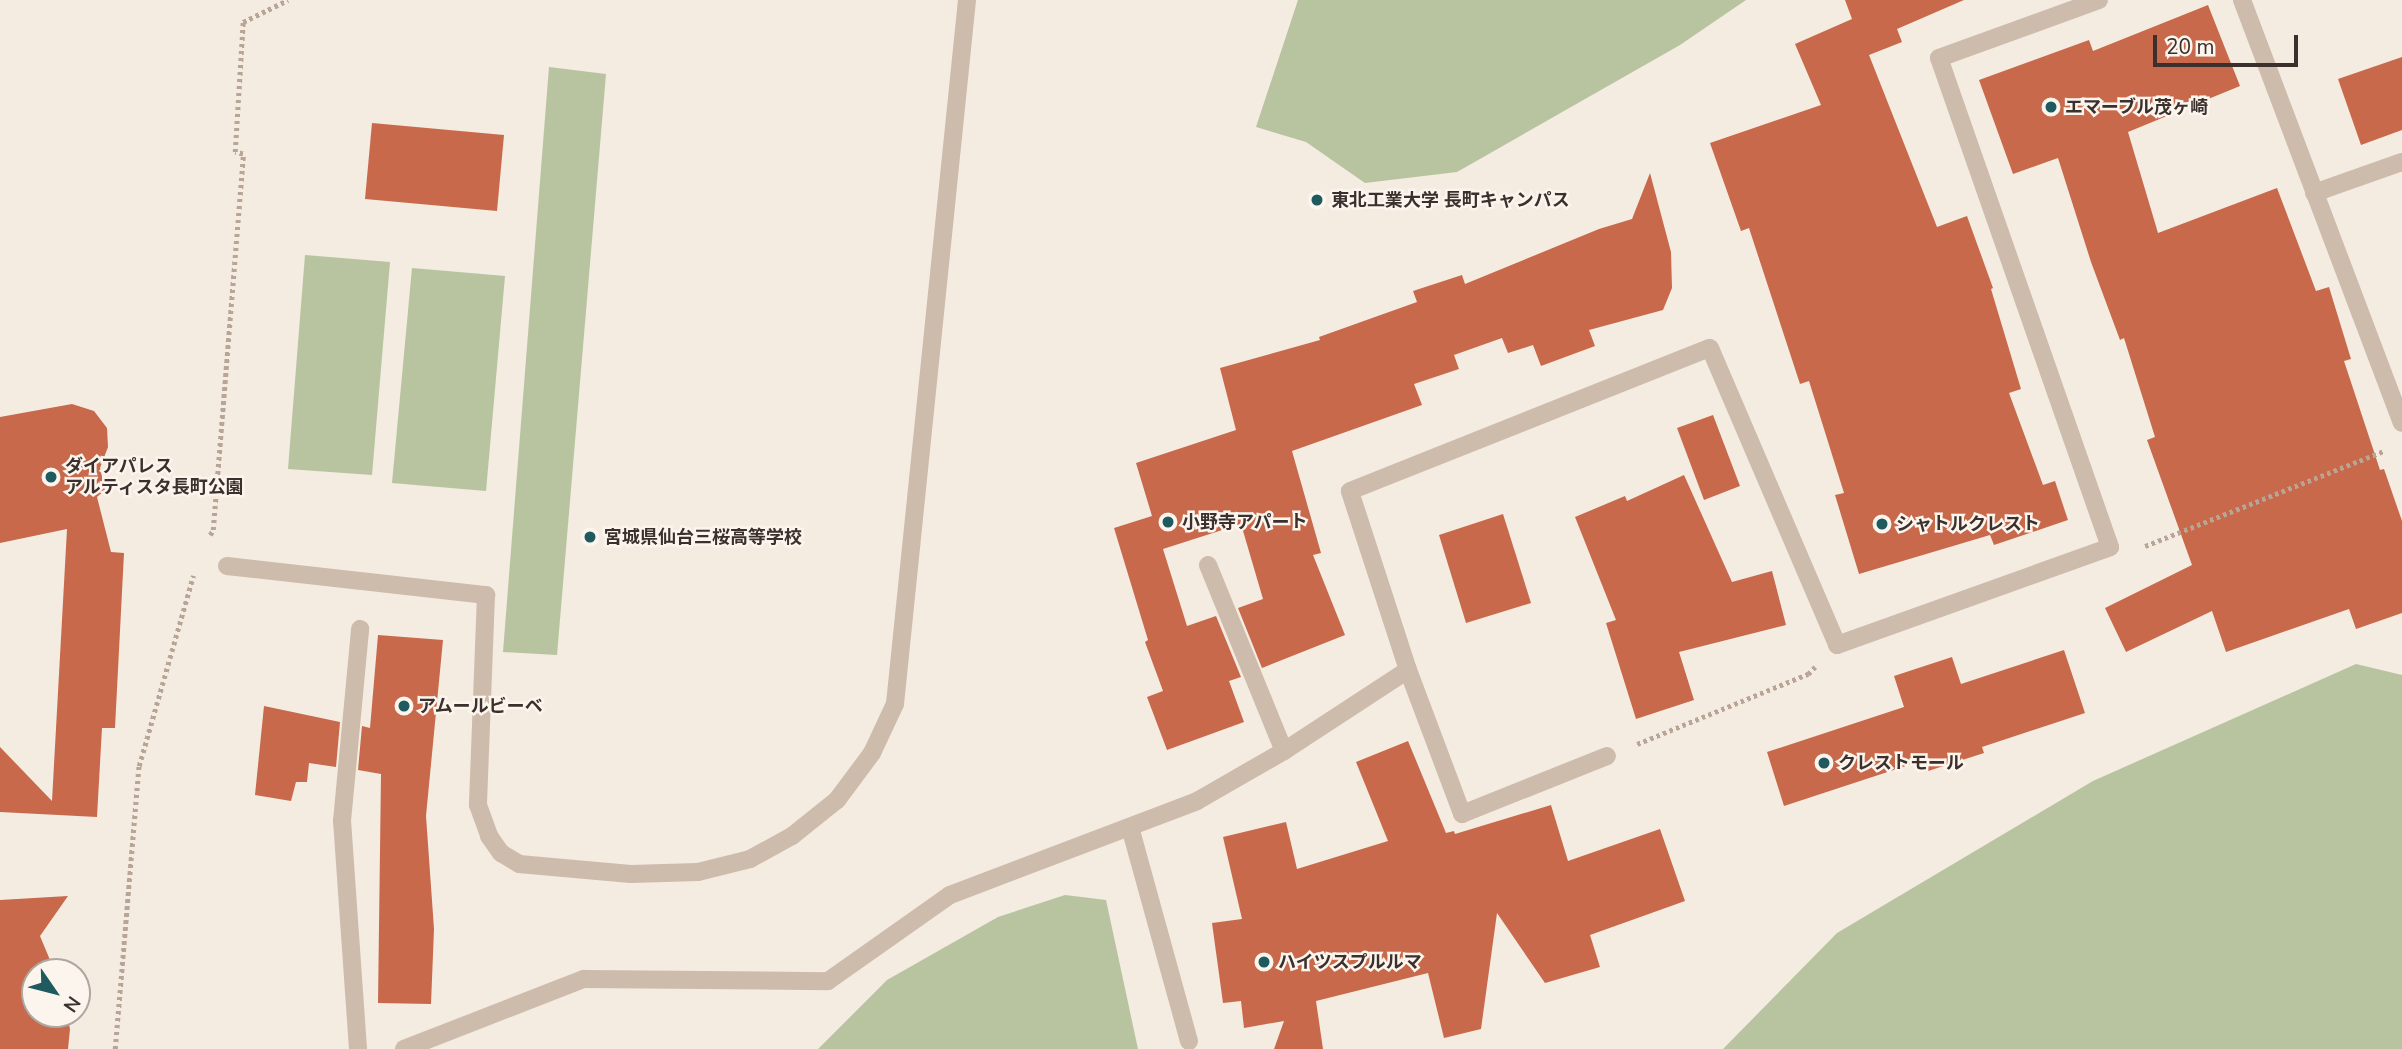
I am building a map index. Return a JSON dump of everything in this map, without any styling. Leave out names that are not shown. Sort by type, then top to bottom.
[{"type":"street","points":[[227,566],[486,595],[478,805],[489,836],[501,853],[519,864],[631,874],[698,872],[750,859],[792,836],[837,800],[872,753],[895,704],[967,0]]},
{"type":"street","points":[[1607,756],[1462,814],[1408,670],[1350,491],[1710,348],[1837,645],[2110,547],[1939,58],[2099,0]]},
{"type":"street","points":[[2242,0],[2402,423]]},
{"type":"street","points":[[2314,193],[2402,162]]},
{"type":"street","points":[[1208,565],[1284,751]]},
{"type":"street","points":[[358,1049],[342,821],[360,629]]},
{"type":"street","points":[[404,1049],[584,979],[828,981],[950,895],[1196,801],[1284,751],[1408,670]]},
{"type":"street","points":[[1130,827],[1189,1041]]},
{"type":"path","points":[[207,541],[213,530],[243,154],[235,152],[243,22],[288,0]]},
{"type":"path","points":[[2110,547],[2130,552],[2372,454],[2392,449]]},
{"type":"path","points":[[115,1049],[139,766],[197,565]]},
{"type":"path","points":[[1607,756],[1808,674],[1837,645]]},
{"type":"green space","points":[[1298,0],[1746,0],[1680,45],[1457,172],[1365,183],[1306,142],[1256,127]]},
{"type":"green space","points":[[549,67],[606,74],[557,655],[503,652]]},
{"type":"green space","points":[[305,255],[390,262],[372,475],[288,469]]},
{"type":"green space","points":[[412,268],[505,276],[486,491],[392,483]]},
{"type":"green space","points":[[2356,664],[2402,675],[2402,1049],[1723,1049],[1837,933],[2093,781]]},
{"type":"green space","points":[[1065,895],[1106,900],[1138,1049],[818,1049],[887,980],[998,917]]},
{"type":"building","points":[[1845,0],[1964,0],[1897,29],[1902,42],[1869,55],[1937,227],[1967,216],[1993,288],[1991,289],[2021,389],[2009,393],[2043,485],[2055,481],[2068,520],[1994,545],[1990,535],[1859,574],[1835,495],[1844,493],[1809,381],[1800,384],[1749,228],[1741,231],[1710,143],[1821,105],[1795,44],[1852,19]]},
{"type":"building","points":[[2208,5],[2240,86],[2128,132],[2158,233],[2277,188],[2316,291],[2329,287],[2351,359],[2344,361],[2380,470],[2384,469],[2402,521],[2402,613],[2356,629],[2349,609],[2226,652],[2212,611],[2126,652],[2105,608],[2192,565],[2147,440],[2155,437],[2124,338],[2120,340],[2091,262],[2058,158],[2013,174],[1979,80],[2089,40],[2093,51]]},
{"type":"building","points":[[2402,57],[2402,130],[2361,145],[2338,79]]},
{"type":"building","points":[[372,123],[504,135],[497,211],[365,199]]},
{"type":"building","points":[[1650,173],[1671,252],[1672,288],[1663,310],[1589,330],[1595,346],[1541,366],[1533,345],[1508,353],[1502,338],[1454,355],[1459,369],[1414,384],[1422,405],[1292,451],[1321,553],[1313,555],[1345,635],[1262,668],[1238,608],[1263,599],[1241,524],[1163,549],[1187,626],[1216,616],[1241,677],[1229,681],[1244,722],[1167,750],[1147,697],[1163,691],[1145,642],[1148,640],[1114,528],[1152,516],[1136,463],[1236,430],[1220,368],[1320,340],[1319,337],[1417,302],[1413,291],[1462,275],[1465,284],[1599,229],[1632,219]]},
{"type":"building","points":[[72,404],[94,411],[107,428],[108,447],[100,468],[105,490],[97,497],[111,552],[124,553],[115,728],[102,728],[97,817],[0,812],[0,747],[52,801],[67,529],[0,543],[0,417]]},
{"type":"building","points":[[1713,415],[1740,486],[1704,500],[1677,428]]},
{"type":"building","points":[[1684,475],[1732,582],[1772,571],[1786,625],[1679,652],[1694,700],[1636,719],[1606,623],[1616,620],[1575,517],[1625,496],[1627,501]]},
{"type":"building","points":[[1503,514],[1531,603],[1466,623],[1439,535]]},
{"type":"building","points":[[378,635],[443,640],[426,816],[434,929],[431,1004],[378,1003],[381,774],[358,770],[362,726],[370,728]]},
{"type":"building","points":[[2064,650],[2085,713],[1982,747],[1984,753],[1925,772],[1921,761],[1784,806],[1767,752],[1904,707],[1894,676],[1952,657],[1961,684]]},
{"type":"building","points":[[264,706],[340,722],[336,767],[309,763],[307,782],[296,782],[291,801],[255,795]]},
{"type":"building","points":[[1408,741],[1446,833],[1454,831],[1455,834],[1551,805],[1568,861],[1660,829],[1685,901],[1590,935],[1600,967],[1545,983],[1497,913],[1481,1029],[1444,1038],[1428,973],[1316,1001],[1323,1049],[1274,1049],[1284,1021],[1244,1028],[1241,1001],[1223,1003],[1212,923],[1242,919],[1223,837],[1286,822],[1297,869],[1388,841],[1356,762]]},
{"type":"building","points":[[68,896],[40,936],[49,958],[21,958],[21,1028],[70,1028],[68,1049],[0,1049],[0,900]]},
{"type":"place","name":"エマーブル茂ヶ崎","points":[[2051,107]]},
{"type":"place","name":"東北工業大学 長町キャンパス","points":[[1317,200]]},
{"type":"place","name":"ダイアパレス アルティスタ長町公園","points":[[51,477]]},
{"type":"place","name":"小野寺アパート","points":[[1168,522]]},
{"type":"place","name":"シャトルクレスト","points":[[1882,524]]},
{"type":"place","name":"宮城県仙台三桜高等学校","points":[[590,537]]},
{"type":"place","name":"アムールビーベ","points":[[404,706]]},
{"type":"place","name":"クレストモール","points":[[1824,763]]},
{"type":"place","name":"ハイツスプルルマ","points":[[1264,962]]}]
